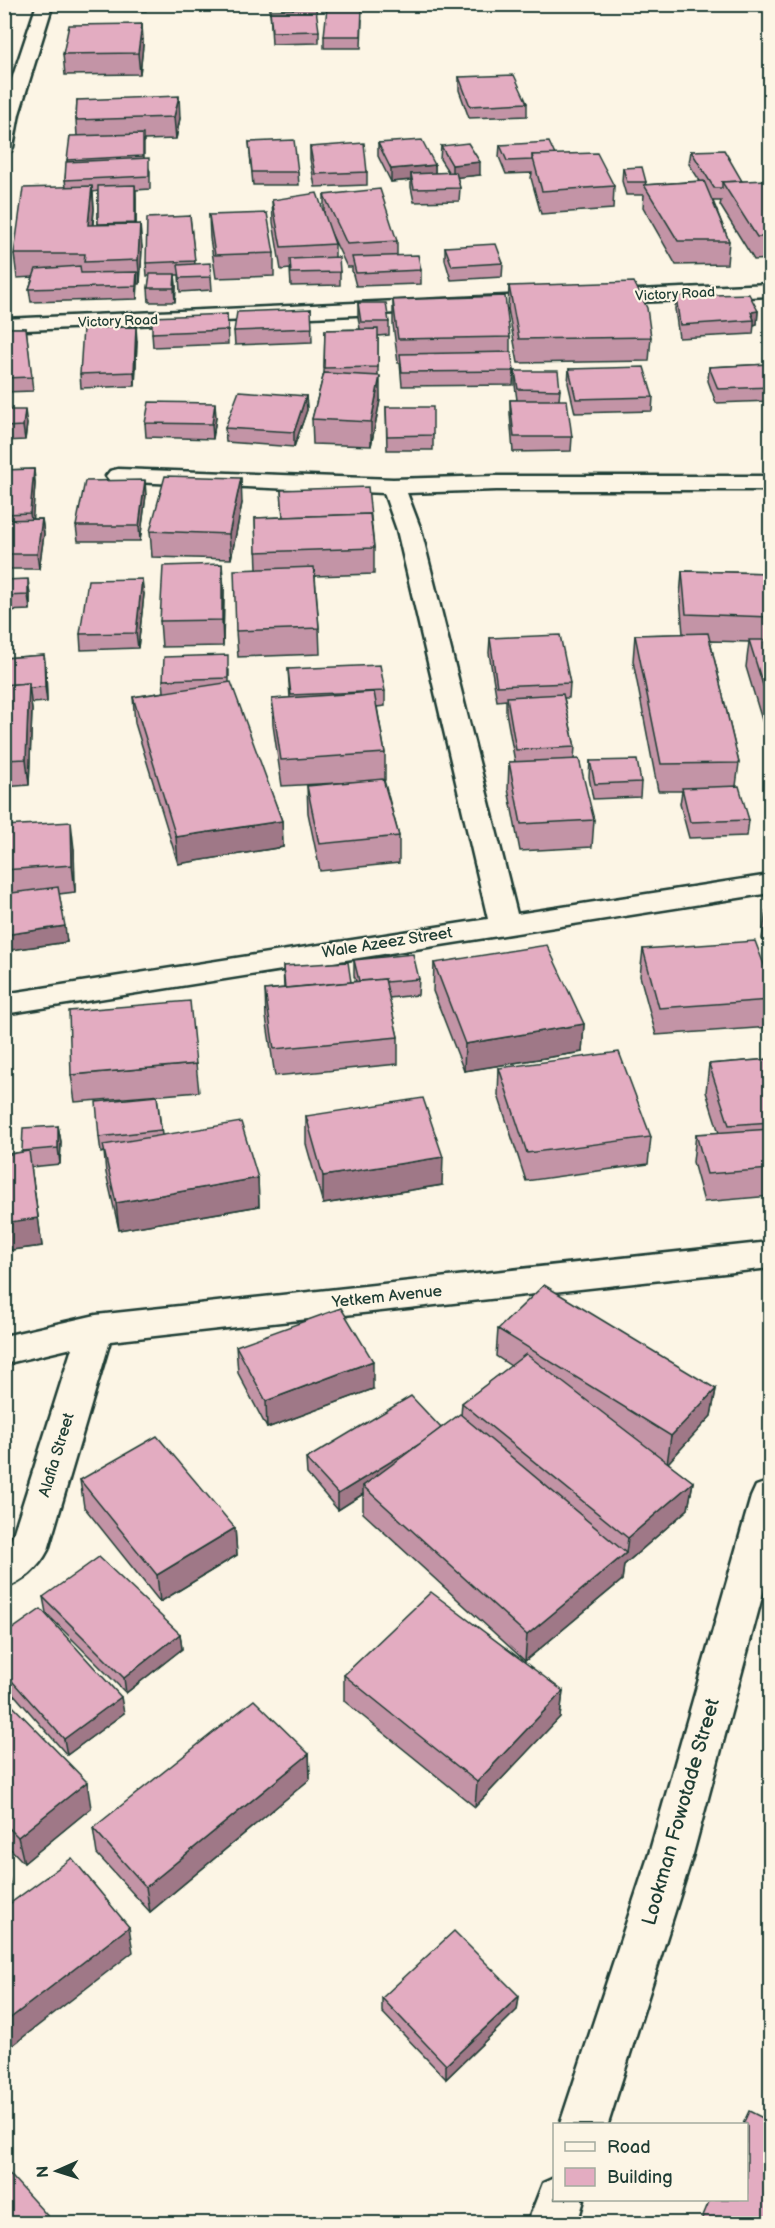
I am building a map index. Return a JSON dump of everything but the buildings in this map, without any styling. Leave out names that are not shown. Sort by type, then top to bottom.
[{"type":"street","points":[[4,147],[10,114],[45,4]]},
{"type":"street","name":"Victory Road","points":[[4,325],[771,290]]},
{"type":"street","points":[[118,476],[393,486],[496,483],[771,483]]},
{"type":"street","points":[[393,486],[409,530],[504,924]]},
{"type":"street","name":"Wale Azeez Street","points":[[4,1004],[771,884]]},
{"type":"street","name":"Yetkem Avenue","points":[[4,1350],[96,1329],[771,1255]]},
{"type":"street","name":"Alafia Street","points":[[4,1572],[28,1550],[96,1329]]},
{"type":"street","name":"Lookman Fowotade Street","points":[[584,2123],[671,1854],[771,1497]]},
{"type":"street","points":[[552,2223],[559,2201]]}]
